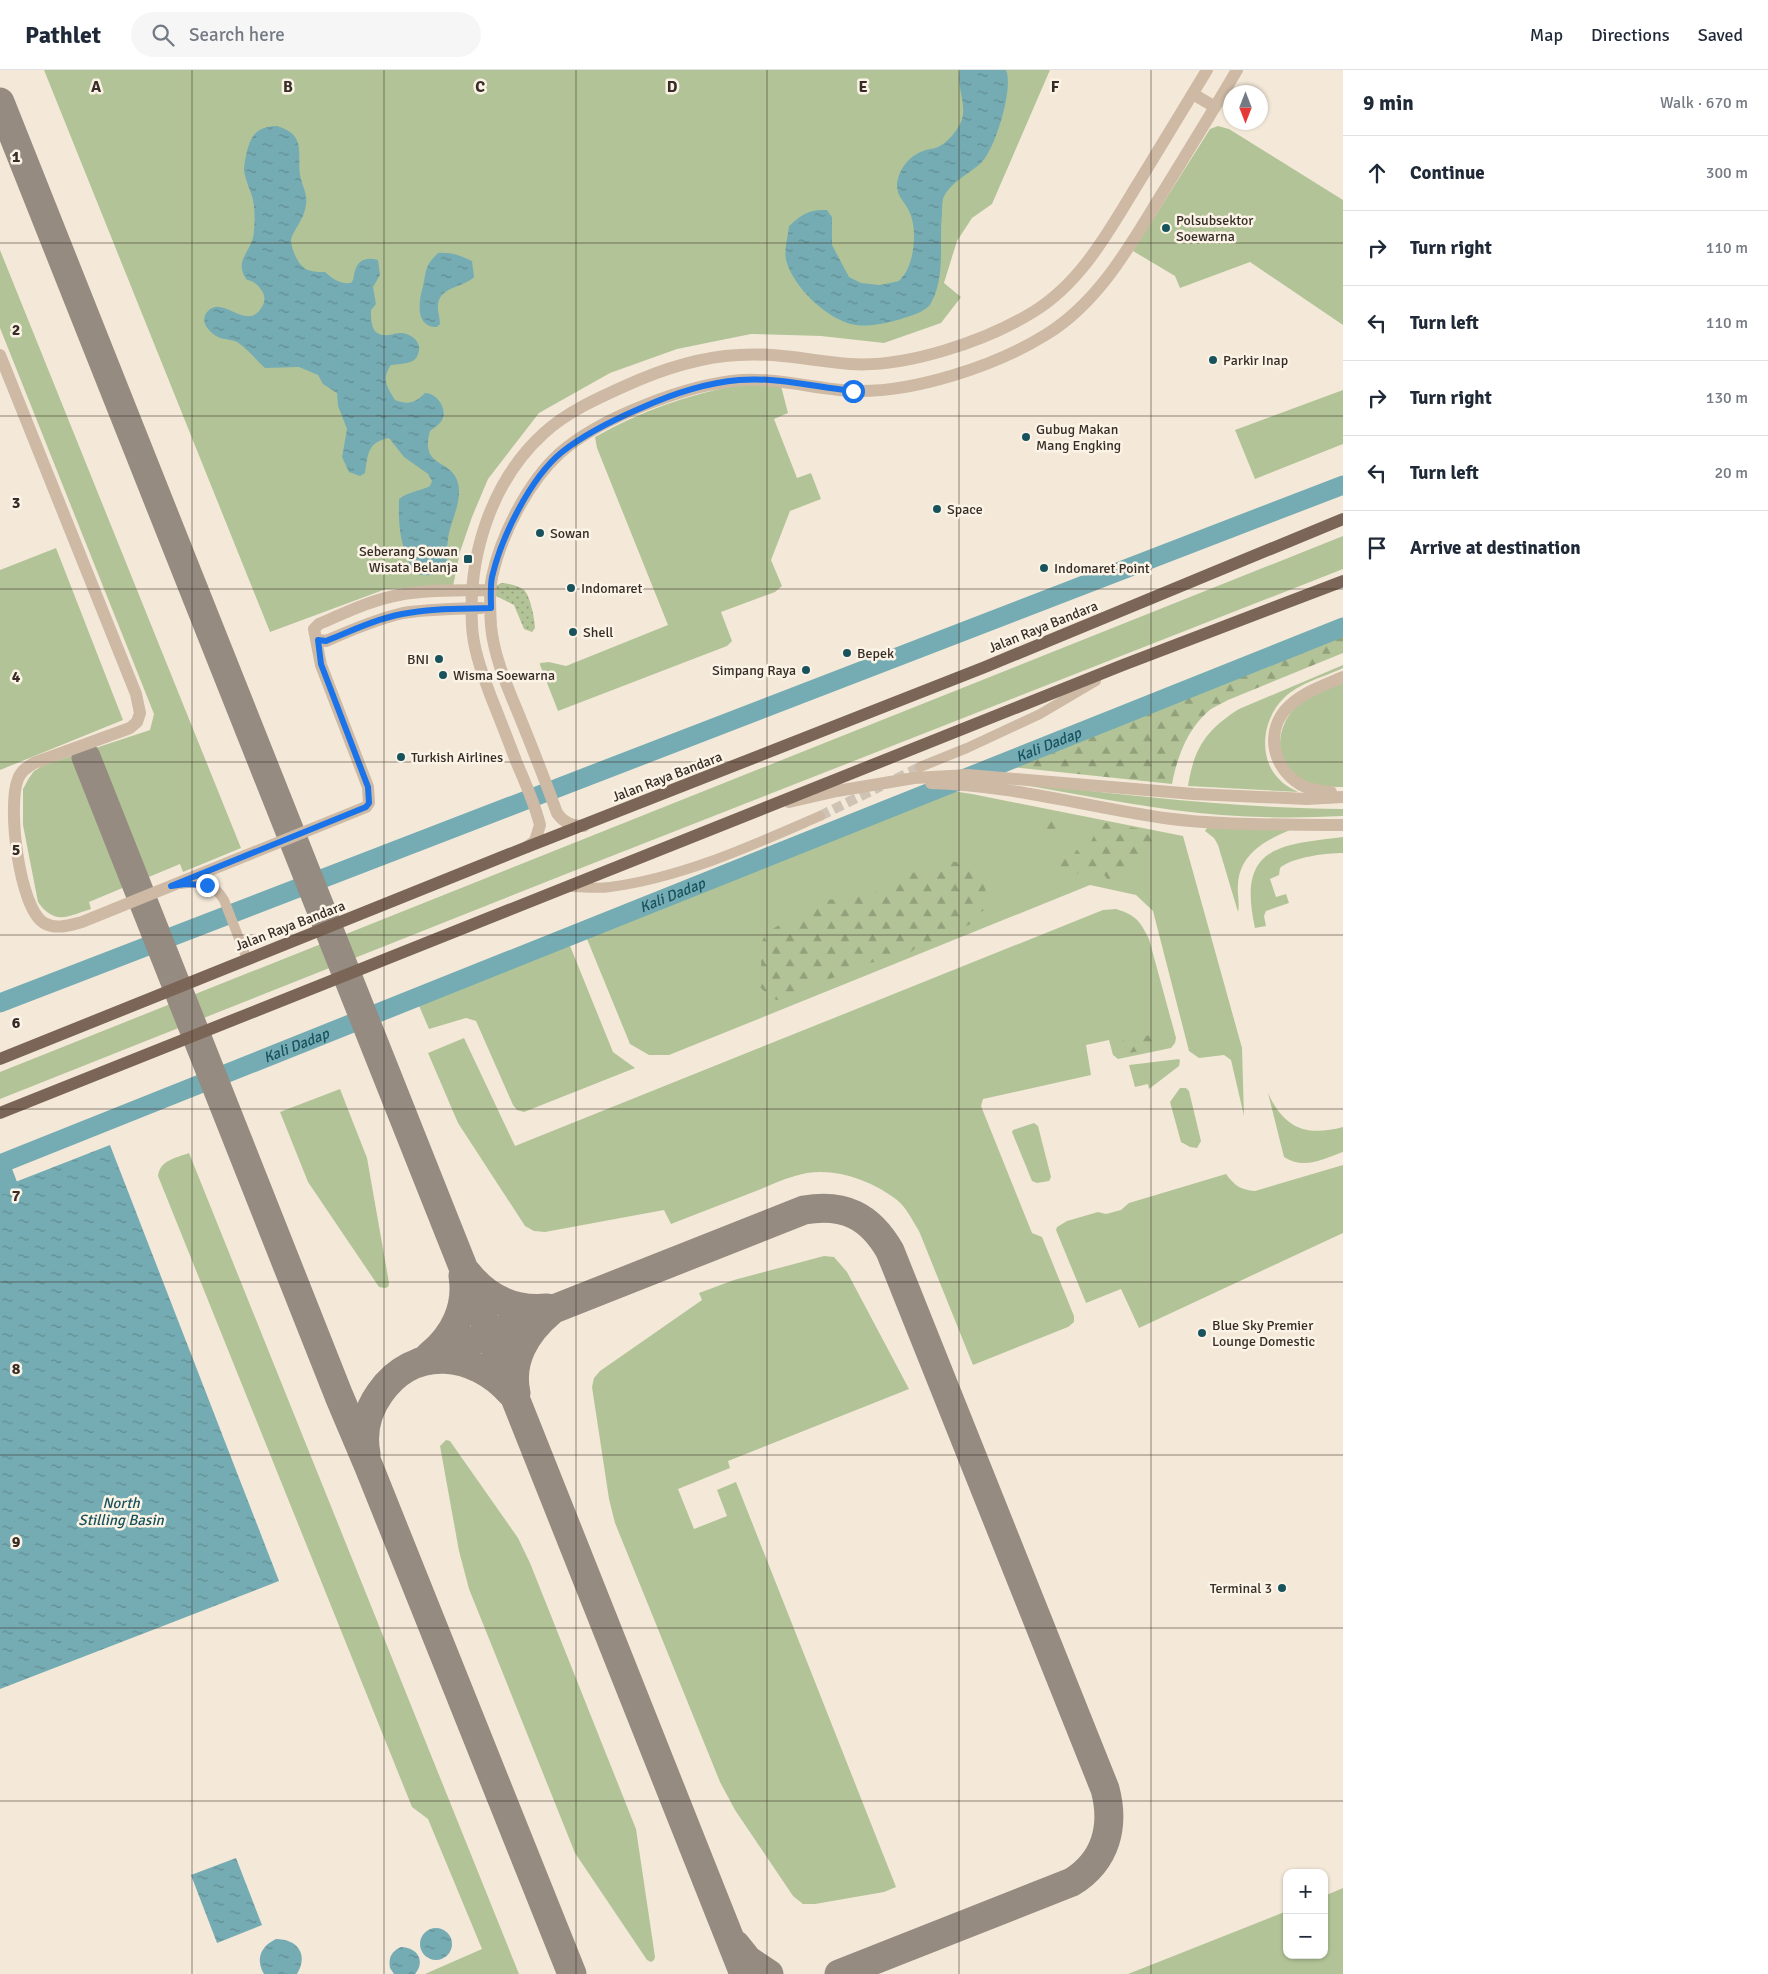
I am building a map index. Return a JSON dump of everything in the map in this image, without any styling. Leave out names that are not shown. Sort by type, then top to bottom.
[{"type":"main road","name":"Jalan Raya Bandara","points":[[4,1056],[985,667],[1343,519]]},
{"type":"main road","points":[[0,1112],[1123,665],[1343,581]]},
{"type":"main road","points":[[0,1120],[33,1100]]},
{"type":"street","points":[[528,847],[535,841],[538,835],[539,819],[484,677],[475,646],[472,626],[472,591],[476,554],[492,509],[508,478],[524,455],[544,433],[601,396],[678,366],[735,355],[764,354],[852,364],[898,362],[952,347],[1015,322],[1036,310],[1067,284],[1101,244],[1207,70]]},
{"type":"street","points":[[584,826],[565,822],[557,813],[501,671],[494,641],[491,608],[492,579],[507,533],[539,477],[560,454],[584,436],[611,421],[662,398],[686,390],[739,380],[791,382],[853,391],[901,388],[928,382],[985,363],[1026,346],[1048,333],[1085,303],[1124,256],[1237,70]]},
{"type":"street","points":[[1192,94],[1215,107]]},
{"type":"street","points":[[0,355],[136,694],[140,713],[137,722],[130,728],[34,763],[22,772],[16,787],[16,850],[31,907],[39,919],[52,926],[82,922],[366,807],[369,803],[368,787],[321,664],[318,640],[314,632],[319,624],[372,602],[398,595],[424,591],[491,590]]},
{"type":"street","points":[[318,640],[326,641],[379,620],[402,614],[425,610],[491,608]]},
{"type":"street","points":[[920,767],[967,748],[1040,714],[1123,665]]},
{"type":"street","points":[[1343,677],[1308,692],[1288,707],[1277,724],[1274,741],[1277,759],[1286,774],[1293,780],[1315,790],[1343,793]]},
{"type":"street","points":[[760,809],[837,791],[940,775],[968,774],[1252,798],[1307,799],[1343,797]]},
{"type":"street","points":[[874,785],[962,784],[1030,793],[1166,818],[1253,824],[1343,825]]},
{"type":"street","points":[[564,887],[608,887],[681,872],[763,841],[820,816]]},
{"type":"street","points":[[171,886],[185,884],[207,885],[218,891],[224,900],[247,959]]},
{"type":"green space","points":[[44,70],[1050,70],[992,204],[972,218],[957,241],[944,283],[961,297],[941,323],[884,343],[821,336],[751,334],[677,349],[610,373],[539,413],[488,479],[460,552],[453,586],[386,589],[270,632]]},
{"type":"green space","points":[[1218,126],[1223,127],[1223,130],[1231,130],[1343,200],[1343,325],[1250,262],[1180,288],[1175,276],[1133,251],[1210,129]]},
{"type":"green space","points":[[0,250],[241,848],[183,872],[180,864],[89,902],[91,909],[62,917],[50,914],[38,902],[23,825],[23,789],[34,771],[44,765],[150,730],[154,714],[0,328]]},
{"type":"green space","points":[[738,385],[781,386],[788,413],[774,419],[797,478],[811,473],[821,499],[790,511],[771,560],[782,586],[775,592],[721,612],[732,641],[727,646],[558,711],[540,663],[549,662],[566,666],[668,625],[597,448],[595,437],[630,419],[665,405]]},
{"type":"green space","points":[[1343,390],[1343,444],[1255,479],[1235,430]]},
{"type":"green space","points":[[1343,536],[1343,569],[571,872],[0,1099],[0,1072]]},
{"type":"green space","points":[[56,548],[123,720],[0,770],[0,570]]},
{"type":"green space","points":[[501,583],[516,586],[526,593],[534,619],[535,628],[532,632],[524,629],[514,605],[496,596],[496,586]]},
{"type":"green space","points":[[1343,630],[1343,653],[1228,700],[1211,709],[1203,716],[1190,734],[1180,753],[1172,784],[1002,766]]},
{"type":"green space","points":[[1343,665],[1343,668],[1304,684],[1290,693],[1277,706],[1267,727],[1265,749],[1272,770],[1283,783],[1298,792],[1188,786],[1194,761],[1203,741],[1228,717],[1239,709]]},
{"type":"green space","points":[[1343,682],[1343,787],[1324,786],[1306,782],[1295,775],[1283,760],[1280,741],[1285,723],[1290,714],[1301,703]]},
{"type":"green space","points":[[1030,784],[1225,804],[1343,809],[1343,816],[1267,817],[1197,813],[1101,799],[1030,786]]},
{"type":"green space","points":[[952,791],[1183,836],[1242,1048],[1244,1116],[1231,1060],[1224,1055],[1199,1058],[1189,1051],[1153,911],[1136,895],[1090,885],[669,1055],[649,1055],[630,1044],[587,939],[591,935]]},
{"type":"green space","points":[[1031,816],[1050,818],[1081,831],[1070,833],[1038,830],[1035,823],[1023,818]]},
{"type":"green space","points":[[1101,822],[1157,832],[1163,839],[1150,859],[1136,857],[1135,867],[1126,878],[1119,876],[1115,879],[1107,879],[1103,873],[1100,876],[1087,876],[1085,872],[1079,872],[1073,879],[1061,881],[1055,870],[1060,861],[1059,849],[1062,845],[1070,844],[1077,849],[1084,861],[1087,861],[1088,847],[1094,836],[1092,833]]},
{"type":"green space","points":[[1207,828],[1290,830],[1263,844],[1243,864],[1238,884],[1238,912],[1218,845],[1214,838],[1205,831]]},
{"type":"green space","points":[[1343,837],[1343,853],[1301,858],[1280,868],[1279,875],[1270,879],[1276,897],[1286,894],[1289,903],[1266,911],[1264,916],[1266,926],[1255,928],[1251,901],[1252,881],[1258,866],[1268,855],[1281,848],[1299,843]]},
{"type":"green space","points":[[951,861],[976,866],[985,879],[984,883],[988,900],[986,910],[980,912],[971,924],[947,934],[935,942],[921,944],[908,954],[898,952],[876,962],[854,964],[841,975],[799,990],[789,998],[777,1000],[770,997],[756,983],[761,968],[760,948],[763,939],[772,930],[800,916],[804,908],[826,900],[850,901],[879,890],[886,881],[924,870],[935,872]]},
{"type":"green space","points":[[1116,909],[1137,919],[1149,939],[1176,1038],[1175,1043],[1171,1048],[1118,1059],[1113,1055],[1109,1040],[1086,1045],[1091,1075],[983,1099],[981,1106],[1032,1233],[1042,1237],[1074,1316],[1074,1322],[1068,1327],[973,1365],[919,1231],[901,1203],[877,1187],[842,1174],[830,1172],[807,1173],[781,1180],[671,1224],[664,1210],[545,1232],[534,1231],[525,1226],[458,1123],[428,1053],[464,1038],[515,1146],[1103,910]]},
{"type":"green space","points":[[566,936],[613,1052],[635,1068],[524,1112],[517,1110],[513,1105],[476,1021],[466,1018],[429,1029],[414,994]]},
{"type":"green space","points":[[1159,1033],[1167,1035],[1169,1044],[1129,1053],[1120,1053],[1119,1047],[1122,1041]]},
{"type":"green space","points":[[1179,1059],[1179,1066],[1149,1089],[1148,1084],[1135,1087],[1129,1065]]},
{"type":"green space","points":[[1180,1088],[1186,1088],[1189,1091],[1201,1141],[1197,1148],[1190,1147],[1181,1142],[1170,1102]]},
{"type":"green space","points":[[340,1089],[367,1158],[389,1283],[388,1287],[385,1288],[379,1287],[308,1182],[280,1112]]},
{"type":"green space","points":[[1268,1093],[1281,1114],[1298,1127],[1318,1131],[1343,1127],[1343,1152],[1306,1163],[1291,1161],[1284,1157]]},
{"type":"green space","points":[[1034,1123],[1038,1126],[1051,1177],[1049,1181],[1037,1183],[1032,1181],[1012,1132]]},
{"type":"green space","points":[[189,1153],[519,1974],[425,1974],[482,1949],[428,1819],[412,1807],[158,1176],[165,1163]]},
{"type":"green space","points":[[1343,1165],[1343,1233],[1139,1328],[1121,1289],[1086,1303],[1056,1230],[1057,1227],[1067,1221],[1098,1212],[1106,1214],[1121,1210],[1129,1203],[1226,1174],[1239,1187],[1255,1191]]},
{"type":"green space","points":[[824,1256],[834,1257],[847,1272],[909,1389],[728,1461],[730,1468],[678,1489],[694,1529],[727,1516],[717,1490],[736,1482],[896,1887],[884,1892],[815,1904],[803,1904],[793,1896],[735,1810],[720,1782],[615,1523],[609,1499],[592,1387],[594,1378],[600,1371],[702,1300],[699,1293],[734,1280]]},
{"type":"green space","points":[[446,1440],[450,1441],[518,1538],[530,1563],[636,1829],[655,1957],[651,1962],[647,1960],[575,1853],[469,1589],[459,1551],[440,1446]]},
{"type":"green space","points":[[1343,1888],[1343,1974],[1128,1974],[1283,1913],[1283,1959],[1328,1959],[1328,1894]]},
{"type":"water","points":[[960,70],[1006,70],[1008,79],[1007,90],[1002,118],[992,146],[981,163],[954,183],[943,199],[941,267],[931,304],[915,314],[879,324],[856,325],[834,317],[813,301],[796,281],[790,270],[786,260],[789,226],[806,213],[815,210],[827,210],[832,217],[832,245],[849,277],[861,283],[880,285],[899,281],[906,272],[910,262],[914,230],[911,215],[898,192],[898,179],[905,164],[913,156],[942,145],[959,126],[963,116],[963,103],[959,83]]},
{"type":"water","points":[[277,126],[293,134],[299,146],[300,175],[306,194],[306,201],[305,210],[291,240],[298,260],[306,269],[325,272],[343,283],[351,283],[356,267],[361,261],[367,259],[378,260],[380,275],[373,287],[376,304],[371,310],[373,328],[376,332],[383,335],[399,333],[410,335],[416,340],[419,347],[418,355],[413,361],[391,365],[386,375],[386,383],[395,400],[412,402],[425,393],[434,396],[440,402],[444,411],[442,420],[430,431],[429,451],[432,457],[453,473],[459,486],[459,492],[449,534],[446,568],[434,574],[422,575],[413,572],[403,545],[399,520],[399,499],[430,486],[432,481],[428,474],[404,457],[389,438],[376,443],[370,450],[365,473],[360,476],[349,472],[342,457],[347,429],[338,406],[337,393],[323,384],[318,375],[299,367],[265,368],[241,345],[235,341],[218,337],[208,329],[204,322],[206,314],[215,307],[222,307],[244,316],[250,316],[257,313],[264,303],[263,293],[256,284],[247,280],[242,267],[242,261],[253,238],[255,222],[253,200],[244,168],[247,151],[254,135],[265,128]]},
{"type":"water","points":[[438,253],[455,254],[472,261],[474,277],[448,290],[440,298],[438,306],[440,324],[437,327],[430,326],[421,318],[420,305],[427,268]]},
{"type":"water","name":"North Stilling Basin","points":[[110,1145],[279,1581],[0,1689],[0,1188]]},
{"type":"water","points":[[236,1858],[262,1925],[217,1943],[191,1875]]},
{"type":"water","points":[[436,1928],[447,1933],[452,1944],[447,1955],[436,1960],[425,1955],[420,1944],[425,1933]]},
{"type":"water","points":[[276,1939],[290,1942],[299,1949],[302,1960],[297,1974],[264,1974],[260,1963],[261,1954],[267,1945]]},
{"type":"water","points":[[401,1947],[411,1949],[418,1956],[420,1964],[415,1974],[394,1974],[390,1968],[391,1955]]},
{"type":"waterway","name":"Kali Dadap","points":[[0,1003],[1343,485]]},
{"type":"waterway","name":"Kali Dadap","points":[[0,1164],[1343,627]]},
{"type":"waterway","name":"Kali Dadap","points":[[0,1164],[8,1185]]},
{"type":"taxiway","points":[[0,102],[744,1974]]},
{"type":"taxiway","points":[[86,757],[339,1396],[572,1974]]},
{"type":"taxiway","points":[[420,1362],[804,1210],[818,1208],[844,1211],[865,1221],[882,1239],[890,1251],[1105,1789],[1109,1816],[1105,1842],[1100,1853],[1093,1864],[1072,1882],[839,1974]]},
{"type":"taxiway","points":[[468,1274],[484,1290],[503,1302],[524,1307],[547,1308]]},
{"type":"taxiway","points":[[430,1355],[446,1339],[457,1320],[463,1299],[463,1276]]},
{"type":"taxiway","points":[[516,1393],[515,1370],[521,1348],[541,1320],[550,1312]]},
{"type":"taxiway","points":[[366,1454],[365,1430],[372,1407],[380,1393],[394,1377],[410,1367],[427,1361],[445,1359],[463,1362],[480,1369],[496,1379],[511,1393]]},
{"type":"taxiway","points":[[736,1945],[748,1960],[769,1974]]},
{"type":"tunnel","points":[[896,779],[920,767]]},
{"type":"tunnel","points":[[820,816],[881,786]]},
{"type":"place","name":"Polsubsektor Soewarna","points":[[1166,228]]},
{"type":"place","name":"Parkir Inap","points":[[1213,360]]},
{"type":"place","name":"Gubug Makan Mang Engking","points":[[1026,437]]},
{"type":"place","name":"Space","points":[[937,509]]},
{"type":"place","name":"Sowan","points":[[540,533]]},
{"type":"place","name":"Seberang Sowan Wisata Belanja","points":[[468,559]]},
{"type":"place","name":"Indomaret Point","points":[[1044,568]]},
{"type":"place","name":"Indomaret","points":[[571,588]]},
{"type":"place","name":"Shell","points":[[573,632]]},
{"type":"place","name":"Bepek","points":[[847,653]]},
{"type":"place","name":"BNI","points":[[439,659]]},
{"type":"place","name":"Simpang Raya","points":[[806,670]]},
{"type":"place","name":"Wisma Soewarna","points":[[443,675]]},
{"type":"place","name":"Turkish Airlines","points":[[401,757]]},
{"type":"place","name":"Blue Sky Premier Lounge Domestic","points":[[1202,1333]]},
{"type":"place","name":"Terminal 3","points":[[1282,1588]]},
{"type":"route","points":[[207,885],[197,883],[171,886],[366,807],[369,803],[370,795],[368,787],[321,664],[318,640],[324,642],[379,620],[402,614],[425,610],[491,608],[492,579],[510,526],[539,477],[560,454],[584,436],[611,421],[662,398],[686,390],[739,380],[764,380],[853,391]]}]
